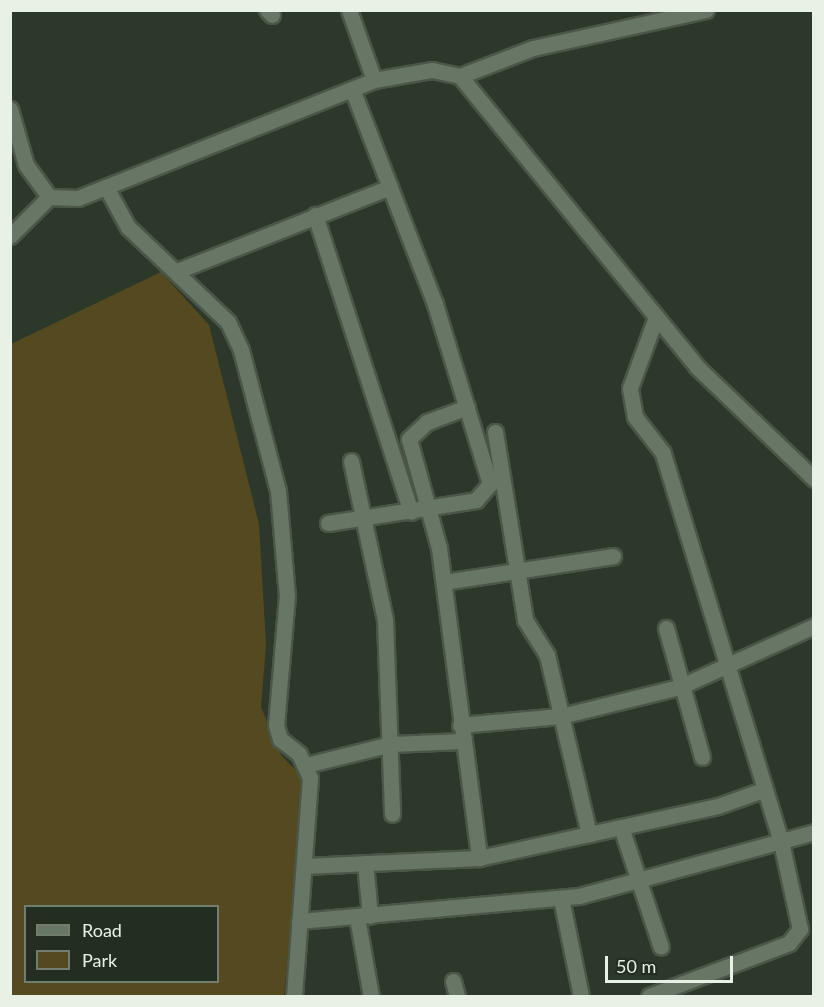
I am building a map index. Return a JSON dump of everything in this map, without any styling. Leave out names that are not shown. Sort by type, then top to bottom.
[{"type":"street","points":[[349,10],[374,80]]},
{"type":"street","points":[[10,236],[49,197],[78,198],[374,80],[432,70],[460,76],[533,48],[706,10]]},
{"type":"street","points":[[460,76],[697,367],[813,478]]},
{"type":"street","points":[[328,523],[430,510],[476,500],[489,490],[467,407],[390,188],[352,89]]},
{"type":"street","points":[[10,109],[26,165],[49,197]]},
{"type":"street","points":[[106,187],[128,227],[177,271],[228,322],[241,350],[266,443],[286,537],[276,725],[280,739],[306,765],[304,866],[294,996]]},
{"type":"street","points":[[177,271],[315,215],[390,188]]},
{"type":"street","points":[[315,215],[411,512]]},
{"type":"street","points":[[649,996],[676,992],[799,935],[781,842],[763,790],[663,453],[635,417],[630,387],[656,317]]},
{"type":"street","points":[[467,407],[427,422],[409,439],[430,510],[444,582],[462,741],[479,858]]},
{"type":"street","points":[[495,432],[525,620],[547,655],[589,834]]},
{"type":"street","points":[[351,461],[385,620],[392,814]]},
{"type":"street","points":[[444,582],[613,556]]},
{"type":"street","points":[[460,725],[561,716],[679,687],[728,668],[813,626]]},
{"type":"street","points":[[666,628],[679,687],[702,757]]},
{"type":"street","points":[[306,765],[391,744],[462,741]]},
{"type":"street","points":[[304,866],[479,858],[621,827],[763,790]]},
{"type":"street","points":[[621,827],[661,946]]},
{"type":"street","points":[[300,921],[561,898],[638,880],[813,832]]},
{"type":"street","points":[[365,863],[363,917],[371,996]]},
{"type":"street","points":[[561,898],[581,996]]},
{"type":"street","points":[[453,981],[457,996]]},
{"type":"green space","points":[[161,272],[209,325],[259,524],[266,645],[261,707],[281,755],[305,780],[284,996],[11,996],[11,344]]}]
